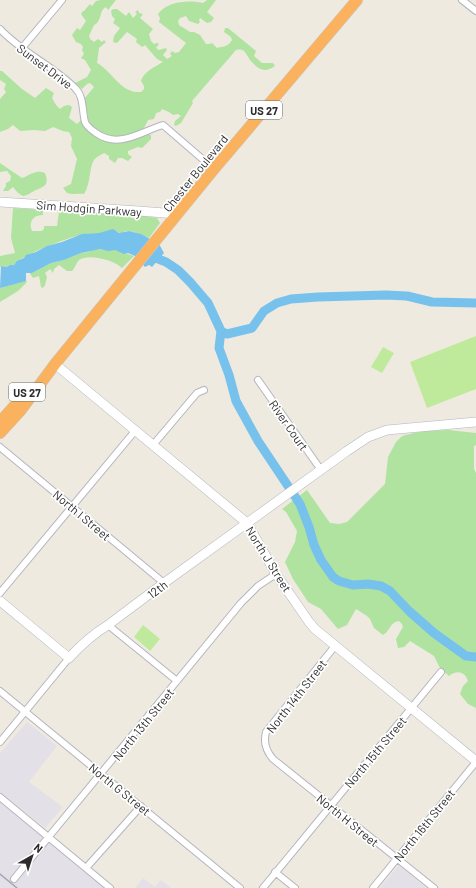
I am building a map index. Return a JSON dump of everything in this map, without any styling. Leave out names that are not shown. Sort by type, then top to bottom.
[{"type":"highway","name":"Chester Boulevard","points":[[0,433],[21,410],[55,364],[126,276],[356,0]]},
{"type":"highway","name":"Chester Boulevard","points":[[0,422],[14,405],[55,364]]},
{"type":"street","points":[[22,48],[62,0]]},
{"type":"street","points":[[462,0],[476,11]]},
{"type":"street","name":"Sunset Drive","points":[[0,29],[16,44],[75,88],[80,96],[85,122],[88,127],[96,133],[108,138],[119,140],[163,125],[214,169]]},
{"type":"street","name":"Sim Hodgin Parkway","points":[[0,202],[140,210],[175,218]]},
{"type":"street","name":"North J Street","points":[[55,364],[247,523],[276,574],[309,622],[335,646],[476,762]]},
{"type":"street","name":"River Court","points":[[258,380],[321,470]]},
{"type":"street","points":[[153,445],[197,393],[204,390]]},
{"type":"street","name":"12th","points":[[69,658],[85,642],[164,583],[368,437],[396,428],[476,422]]},
{"type":"street","points":[[0,593],[135,431]]},
{"type":"street","name":"North I Street","points":[[0,447],[164,583]]},
{"type":"street","name":"North 13th Street","points":[[14,879],[252,591],[276,574]]},
{"type":"street","points":[[0,601],[69,658],[0,742]]},
{"type":"street","points":[[108,625],[177,681]]},
{"type":"street","name":"North 14th Street","points":[[266,748],[266,732],[335,646]]},
{"type":"street","name":"North 15th Street","points":[[262,888],[441,672]]},
{"type":"street","name":"North G Street","points":[[0,691],[240,888]]},
{"type":"street","name":"North H Street","points":[[266,748],[273,759],[434,888]]},
{"type":"street","name":"North 16th Street","points":[[373,888],[476,762]]},
{"type":"street","points":[[0,797],[110,888]]},
{"type":"street","points":[[86,868],[141,806]]},
{"type":"street","points":[[275,872],[295,888]]},
{"type":"shaded area","points":[[27,722],[57,746],[29,782],[63,807],[45,828],[0,792],[0,753]]},
{"type":"shaded area","points":[[0,799],[109,888],[0,888]]},
{"type":"shaded area","points":[[399,865],[426,888],[380,888]]},
{"type":"shaded area","points":[[143,878],[155,887],[161,880],[171,888],[135,888]]},
{"type":"green space","points":[[116,0],[108,10],[106,7],[102,11],[99,21],[94,25],[89,36],[94,42],[98,39],[102,42],[104,40],[106,42],[99,48],[97,63],[122,86],[134,92],[141,92],[144,89],[141,81],[142,78],[150,70],[163,62],[157,59],[145,45],[142,47],[136,42],[137,39],[127,32],[117,43],[113,42],[114,36],[120,28],[113,23],[115,19],[112,16],[111,11],[113,9],[117,9],[126,16],[129,12],[133,18],[137,14],[135,12],[138,10],[139,13],[143,14],[140,18],[153,29],[149,34],[151,41],[154,44],[159,44],[156,48],[159,50],[166,48],[167,50],[163,55],[167,59],[172,56],[170,54],[172,51],[175,53],[179,52],[186,43],[159,22],[160,18],[158,14],[167,6],[179,2],[203,3],[207,0],[216,0],[207,12],[214,18],[211,22],[207,23],[200,18],[200,22],[198,24],[189,21],[186,16],[180,18],[178,21],[179,25],[190,32],[200,35],[206,44],[212,43],[217,48],[227,45],[232,40],[231,37],[224,32],[225,28],[228,28],[256,51],[254,56],[262,63],[273,63],[275,66],[268,70],[261,69],[250,60],[243,50],[236,50],[192,101],[193,103],[181,123],[176,126],[174,125],[175,121],[181,116],[178,114],[173,115],[162,109],[160,112],[156,113],[154,119],[148,120],[143,130],[119,137],[106,135],[99,132],[89,124],[84,99],[94,87],[90,83],[82,89],[75,83],[87,77],[91,70],[85,60],[81,58],[84,54],[82,50],[83,47],[81,44],[76,42],[72,35],[77,28],[80,30],[86,21],[81,14],[83,11],[90,4],[92,6],[96,1]]},
{"type":"green space","points":[[0,71],[2,71],[22,89],[35,98],[46,88],[54,93],[52,98],[60,109],[69,105],[72,107],[69,118],[77,124],[82,119],[109,142],[119,143],[148,134],[151,135],[151,139],[142,148],[138,147],[128,151],[128,154],[132,157],[128,161],[118,158],[115,163],[104,153],[97,157],[92,163],[88,185],[84,194],[67,193],[63,188],[71,184],[77,159],[71,146],[72,138],[69,132],[53,127],[45,131],[20,131],[13,125],[0,132],[0,99],[6,92],[4,89],[6,84],[0,80]]},
{"type":"green space","points":[[0,163],[22,178],[36,172],[45,173],[47,182],[42,187],[23,196],[13,187],[8,191],[3,191],[6,183],[10,181],[11,176],[7,171],[0,172]]},
{"type":"green space","points":[[13,208],[43,210],[43,215],[36,216],[32,220],[32,231],[42,231],[44,226],[57,226],[59,211],[144,216],[157,218],[160,223],[149,238],[128,231],[121,233],[113,231],[83,234],[45,247],[18,261],[14,265],[0,267],[0,256],[15,253],[11,238]]},
{"type":"green space","points":[[93,249],[115,250],[134,256],[122,268],[114,262],[95,257],[83,258],[79,260],[72,271],[67,271],[59,265],[54,269],[53,273],[50,269],[45,273],[47,277],[43,288],[41,287],[39,276],[33,278],[29,272],[32,273],[51,263],[88,252]]},
{"type":"green space","points":[[23,281],[27,282],[18,291],[0,302],[0,288]]},
{"type":"green space","points":[[476,336],[476,389],[427,408],[410,362]]},
{"type":"green space","points":[[383,347],[394,353],[382,373],[371,367]]},
{"type":"green space","points":[[448,430],[476,433],[476,445],[474,446],[474,469],[476,473],[476,708],[468,704],[460,694],[463,686],[468,681],[463,673],[457,672],[449,676],[440,668],[434,656],[410,641],[404,647],[398,648],[396,639],[403,627],[399,621],[394,623],[383,635],[374,628],[367,616],[356,609],[347,625],[338,629],[321,609],[308,602],[293,579],[285,562],[295,542],[297,531],[286,512],[282,509],[307,490],[330,523],[339,524],[347,522],[385,484],[388,457],[396,442],[401,437],[424,431]]},
{"type":"green space","points":[[143,625],[160,639],[150,651],[134,637]]},
{"type":"water","points":[[113,229],[119,233],[129,231],[141,234],[159,244],[164,253],[152,267],[149,265],[145,267],[135,256],[128,253],[124,254],[115,250],[108,251],[100,249],[81,253],[64,260],[51,263],[32,273],[26,273],[26,281],[0,288],[1,266],[7,267],[14,265],[26,255],[82,234],[99,233]]},
{"type":"waterway","points":[[148,255],[166,262],[178,270],[208,303],[221,331],[219,348],[229,375],[236,401],[258,441],[300,504],[314,545],[321,560],[333,577],[339,581],[353,585],[368,584],[381,586],[390,591],[409,611],[434,633],[466,656],[476,657]]},
{"type":"waterway","points":[[221,331],[227,334],[252,328],[264,311],[277,303],[291,299],[386,295],[407,296],[432,302],[476,303]]},
{"type":"railway","points":[[0,874],[17,888]]}]
